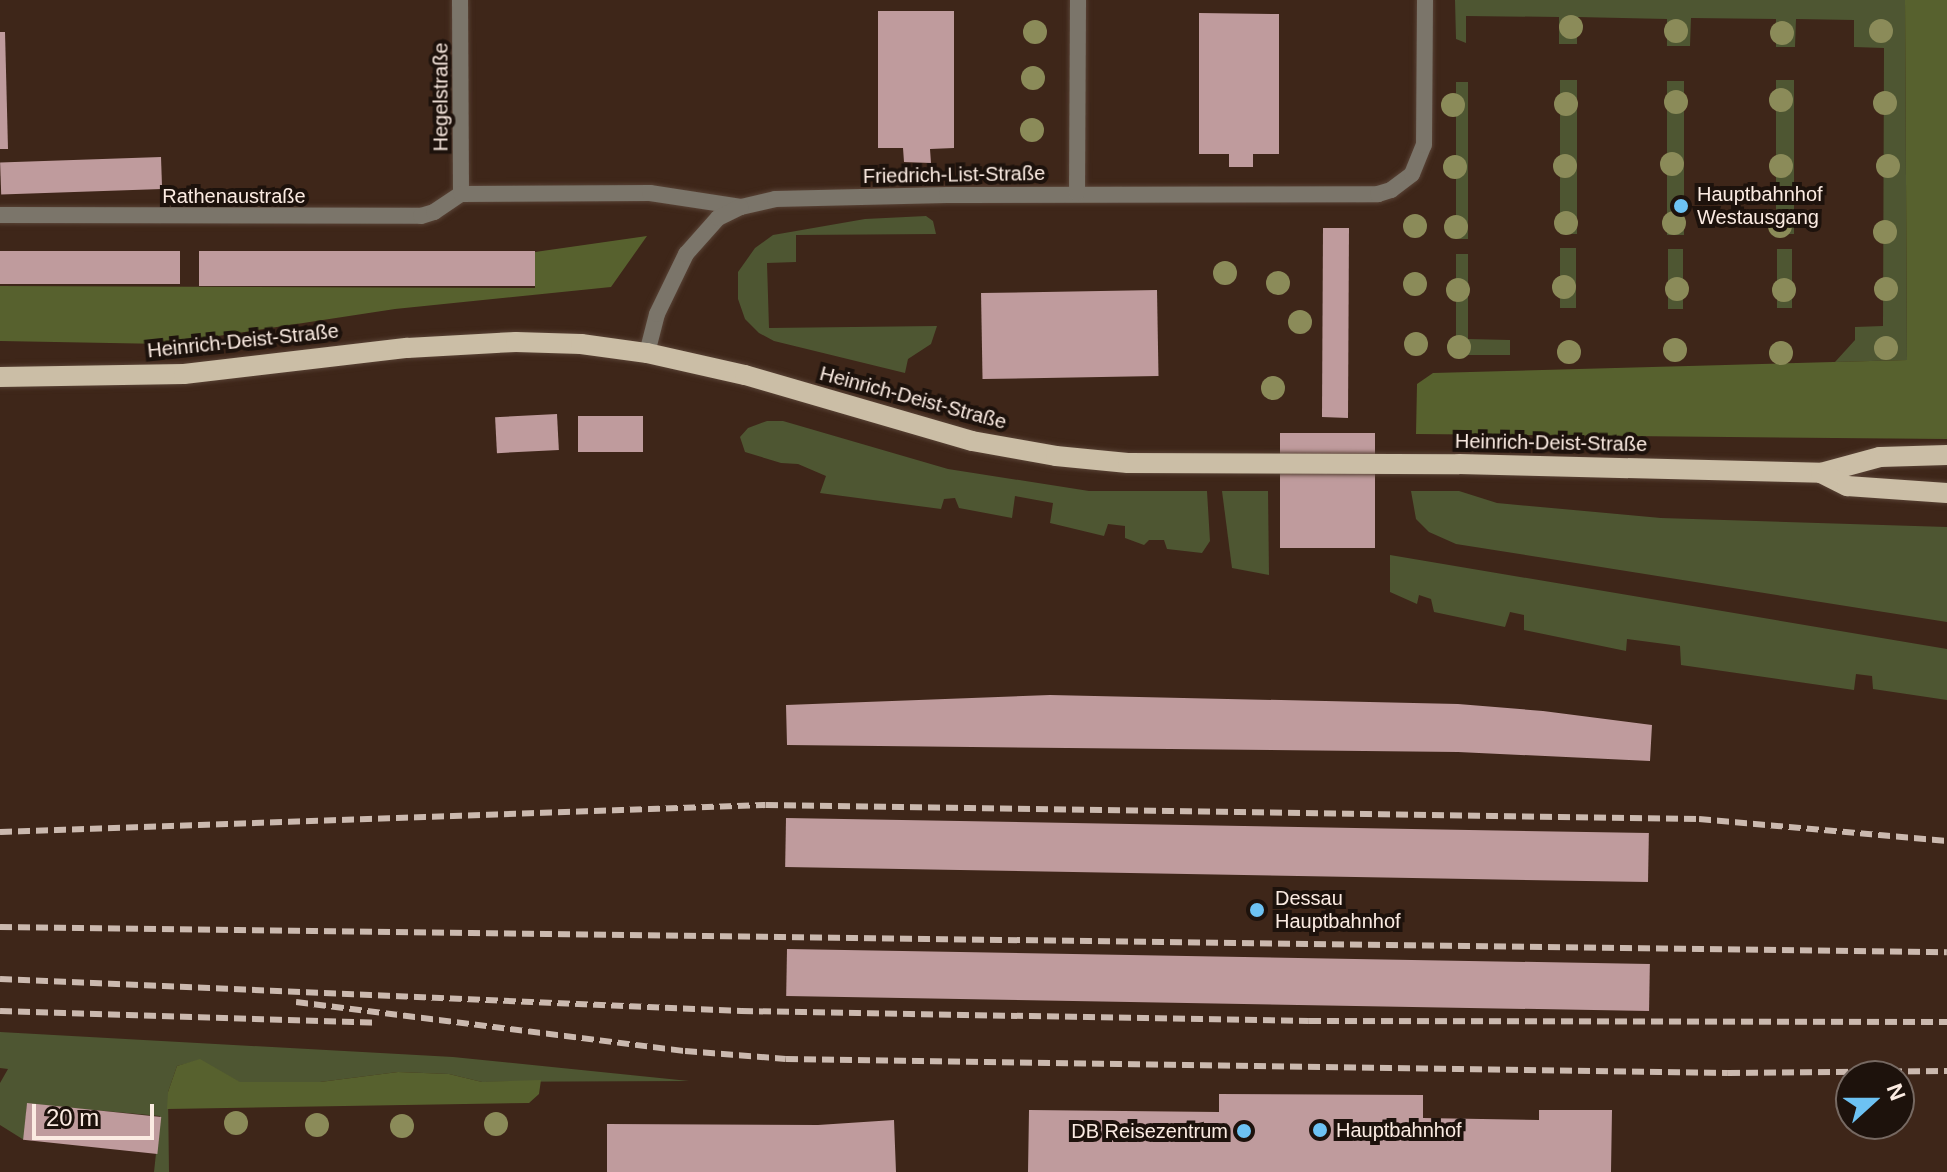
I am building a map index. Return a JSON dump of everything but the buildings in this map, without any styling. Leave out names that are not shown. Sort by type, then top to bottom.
[{"type":"main road","name":"Heinrich-Deist-Straße","points":[[0,377],[184,374],[407,348],[516,342],[581,344],[647,353],[745,375],[890,419],[1014,449],[1128,463],[1280,466],[1459,464],[1821,473],[1880,457],[1947,455]]},
{"type":"main road","name":"Heinrich-Deist-Straße","points":[[1821,473],[1847,486],[1947,493]]},
{"type":"street","name":"Hegelstraße","points":[[460,0],[461,194]]},
{"type":"street","points":[[1077,193],[1078,0]]},
{"type":"street","name":"Friedrich-List-Straße","points":[[461,194],[650,193],[741,207],[775,199],[1077,193],[1378,194],[1391,190],[1412,174],[1424,145],[1425,0]]},
{"type":"street","name":"Rathenaustraße","points":[[0,215],[421,216],[434,212],[461,194]]},
{"type":"street","points":[[647,353],[657,314],[686,254],[718,218],[741,207]]},
{"type":"green space","points":[[1455,0],[1905,0],[1907,360],[1835,362],[1855,340],[1855,327],[1883,326],[1884,48],[1854,47],[1854,20],[1796,19],[1795,47],[1776,47],[1776,19],[1691,18],[1690,46],[1667,46],[1667,19],[1577,17],[1577,44],[1559,44],[1559,17],[1466,16],[1466,43],[1456,39]]},
{"type":"green space","points":[[1905,0],[1947,0],[1947,439],[1416,434],[1417,384],[1433,373],[1907,360]]},
{"type":"green space","points":[[1560,80],[1577,80],[1577,234],[1560,234]]},
{"type":"green space","points":[[1776,80],[1794,80],[1794,234],[1776,234]]},
{"type":"green space","points":[[1667,81],[1684,81],[1684,235],[1667,235]]},
{"type":"green space","points":[[1456,82],[1468,82],[1468,239],[1456,239]]},
{"type":"green space","points":[[926,216],[933,221],[936,234],[796,235],[796,262],[767,263],[769,328],[937,326],[931,344],[908,359],[905,373],[774,341],[759,333],[745,319],[738,299],[738,272],[755,248],[773,235],[865,219]]},
{"type":"green space","points":[[647,236],[611,287],[395,309],[165,344],[0,341],[0,286],[535,288],[535,252]]},
{"type":"green space","points":[[1560,248],[1576,248],[1576,308],[1560,308]]},
{"type":"green space","points":[[1668,249],[1683,249],[1683,309],[1668,309]]},
{"type":"green space","points":[[1777,249],[1792,249],[1792,308],[1777,308]]},
{"type":"green space","points":[[1456,254],[1468,254],[1468,339],[1510,340],[1510,355],[1456,355]]},
{"type":"green space","points":[[767,421],[783,421],[948,469],[1089,491],[1207,491],[1210,541],[1202,553],[1167,549],[1164,540],[1149,540],[1144,545],[1125,538],[1125,526],[1108,524],[1104,536],[1050,523],[1053,503],[1015,496],[1012,518],[959,508],[955,498],[944,499],[941,509],[820,493],[826,476],[798,464],[781,463],[745,452],[740,437],[748,428]]},
{"type":"green space","points":[[1222,491],[1268,491],[1269,575],[1232,568]]},
{"type":"green space","points":[[1411,491],[1459,491],[1497,503],[1661,518],[1947,527],[1947,622],[1456,544],[1429,532],[1416,519]]},
{"type":"green space","points":[[1390,555],[1947,649],[1947,700],[1873,689],[1872,676],[1856,674],[1854,690],[1681,665],[1680,646],[1627,639],[1626,651],[1524,630],[1524,615],[1510,612],[1505,627],[1434,612],[1431,599],[1419,595],[1417,604],[1390,592]]},
{"type":"green space","points":[[0,1032],[453,1057],[689,1081],[482,1082],[449,1074],[398,1072],[320,1082],[239,1082],[200,1060],[177,1066],[168,1092],[169,1172],[154,1172],[160,1116],[27,1104],[24,1140],[0,1125],[0,1083],[8,1069],[0,1068]]},
{"type":"green space","points":[[200,1059],[240,1082],[320,1082],[398,1072],[449,1074],[482,1082],[541,1080],[539,1094],[529,1103],[167,1109],[168,1092],[177,1066]]},
{"type":"railway","points":[[0,832],[766,805],[1699,819],[1947,841]]},
{"type":"railway","points":[[0,927],[1947,952]]},
{"type":"railway","points":[[0,979],[741,1011],[1309,1021],[1947,1022]]},
{"type":"railway","points":[[296,1002],[685,1051],[786,1059],[1728,1073],[1947,1071]]},
{"type":"railway","points":[[0,1011],[378,1023]]},
{"type":"place","name":"Hauptbahnhof Westausgang","points":[[1681,206]]},
{"type":"place","name":"Dessau Hauptbahnhof","points":[[1257,910]]},
{"type":"place","name":"Hauptbahnhof","points":[[1320,1130]]},
{"type":"place","name":"DB Reisezentrum","points":[[1244,1131]]}]
